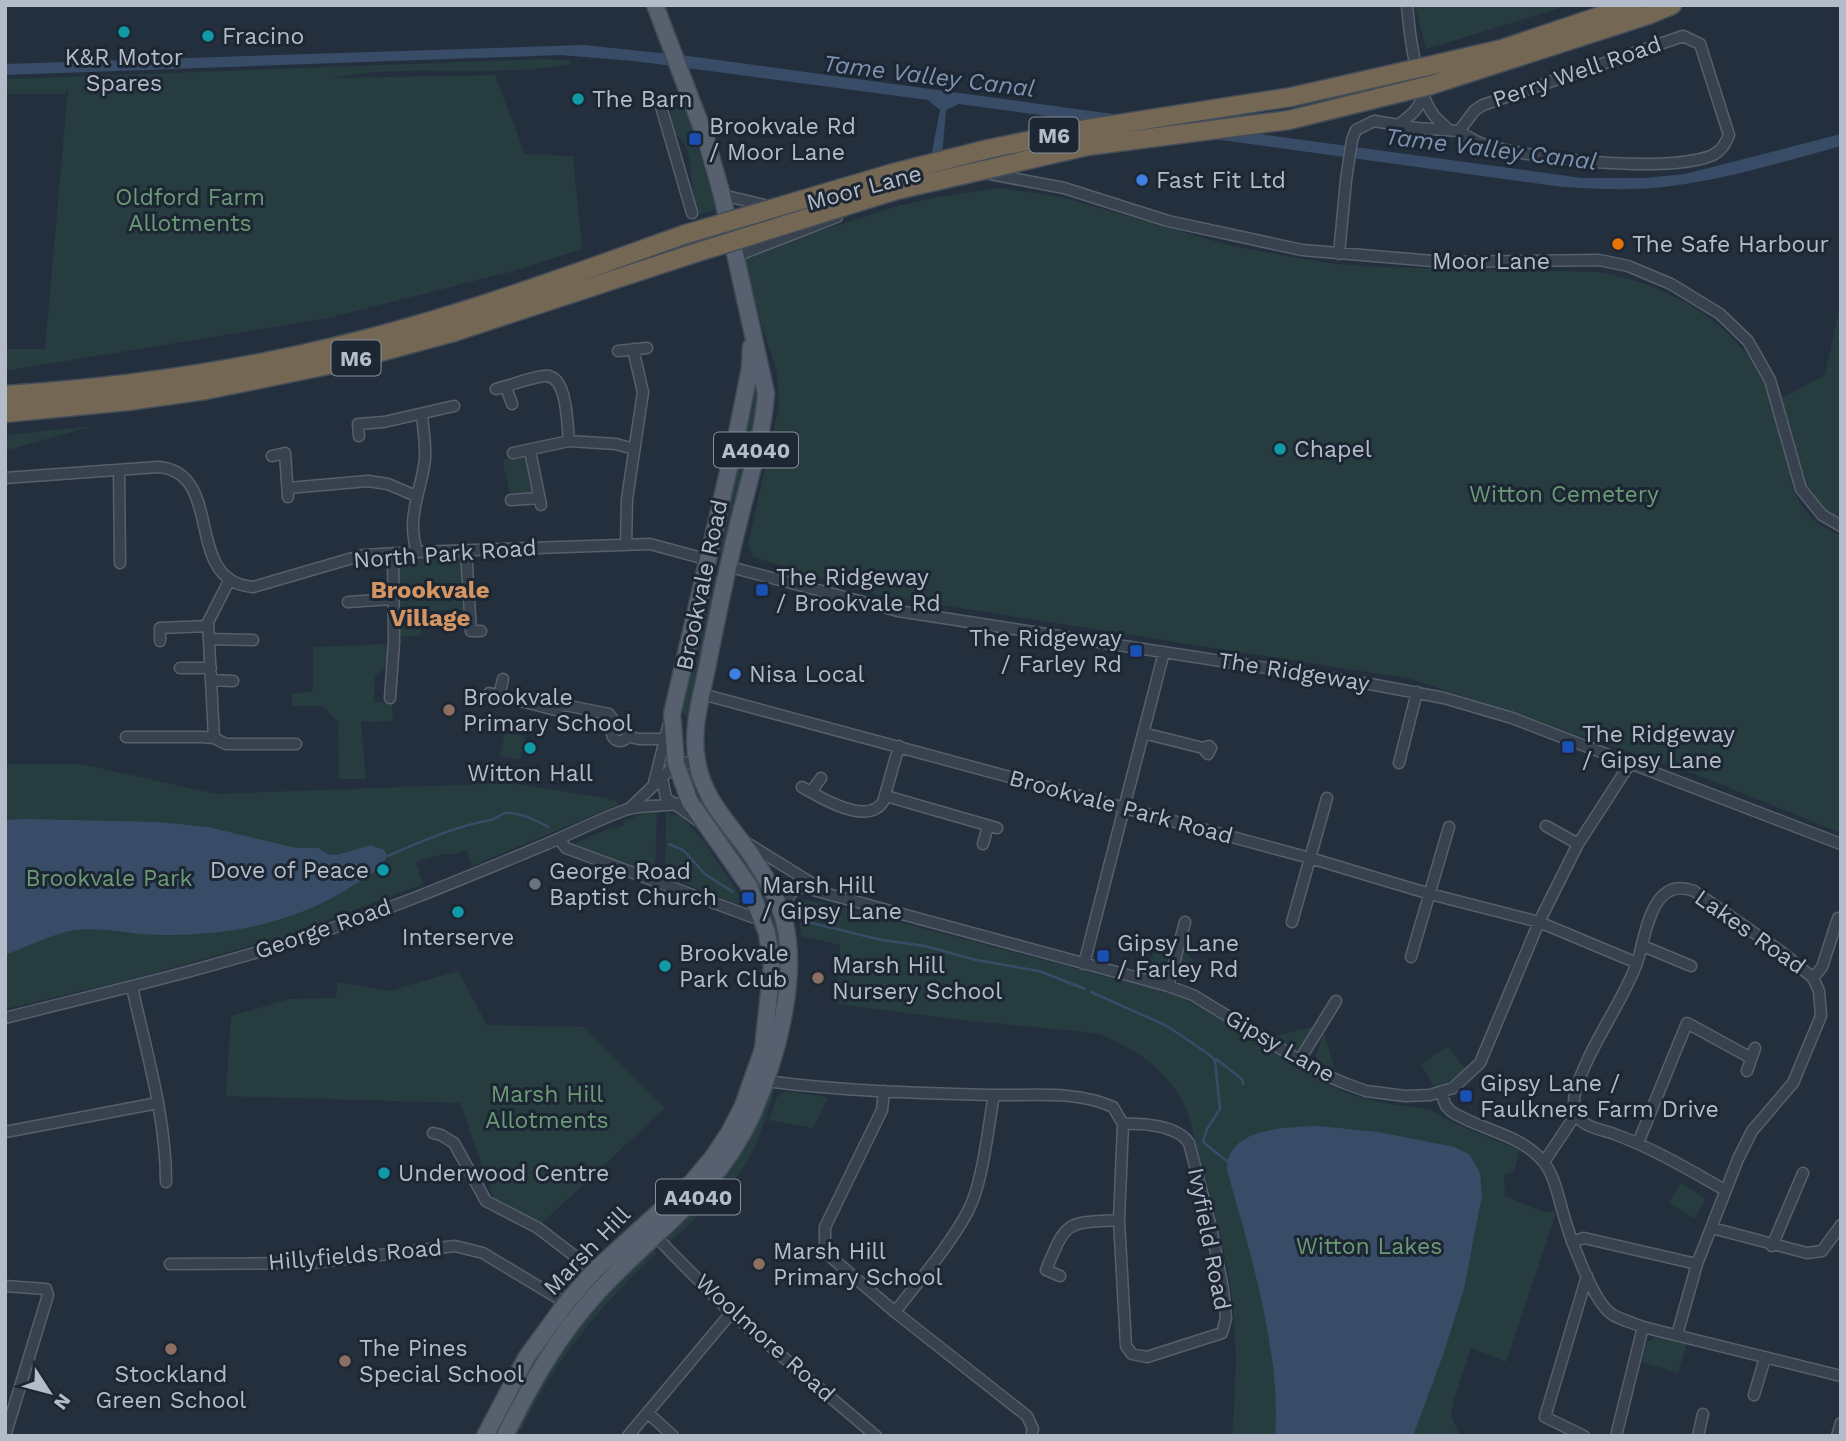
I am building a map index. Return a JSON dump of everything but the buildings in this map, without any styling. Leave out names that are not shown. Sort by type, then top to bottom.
[{"type":"highway","name":"M6","points":[[5,395],[168,379],[341,345],[461,312],[686,233],[893,173],[988,149],[1086,129],[1291,97],[1428,66],[1502,49],[1633,5]]},
{"type":"highway","name":"M6","points":[[5,413],[206,390],[330,365],[454,332],[897,190],[1088,146],[1289,120],[1427,89],[1672,5]]},
{"type":"main road","name":"Brookvale Road","points":[[655,5],[706,139],[722,195],[766,393],[765,416],[702,694],[696,729],[697,765]]},
{"type":"main road","name":"Brookvale Road","points":[[676,765],[672,714],[709,560],[750,369],[752,334]]},
{"type":"main road","points":[[709,560],[730,566]]},
{"type":"main road","name":"Marsh Hill","points":[[485,1436],[526,1358],[566,1303],[594,1271],[692,1182],[718,1149],[743,1106],[763,1049],[772,966],[769,942],[759,906],[722,845],[690,802],[676,765]]},
{"type":"main road","name":"Marsh Hill","points":[[511,1434],[542,1367],[581,1311],[626,1262],[695,1199],[731,1155],[766,1081],[783,1016],[788,946],[780,910],[768,882],[739,838],[719,814],[706,791],[697,765]]},
{"type":"main road","points":[[642,1225],[656,1237]]},
{"type":"street","points":[[1407,5],[1409,30],[1434,116],[1454,131]]},
{"type":"street","name":"Perry Well Road","points":[[1339,254],[1352,140],[1356,130],[1374,121],[1454,131],[1479,143],[1498,148],[1612,164],[1678,162],[1712,155],[1724,148],[1729,135],[1700,44],[1683,36],[1483,105],[1454,131]]},
{"type":"street","points":[[1398,125],[1417,110],[1427,89]]},
{"type":"street","points":[[660,103],[692,213]]},
{"type":"street","name":"Moor Lane","points":[[722,195],[789,208],[940,168],[969,170],[1064,188],[1143,214],[1239,238],[1302,250],[1445,262],[1604,261],[1628,267],[1693,296],[1737,329],[1760,359],[1781,414],[1801,489],[1822,515],[1841,526]]},
{"type":"street","name":"Moor Lane","points":[[736,256],[837,217],[918,190],[970,180],[1007,178]]},
{"type":"street","points":[[618,351],[647,348]]},
{"type":"street","points":[[626,544],[625,522],[643,392],[633,349]]},
{"type":"street","points":[[512,404],[501,388],[544,376],[558,382],[563,392],[569,441]]},
{"type":"street","points":[[359,436],[358,424],[384,422],[454,406]]},
{"type":"street","points":[[418,552],[413,536],[416,496],[425,455],[422,414]]},
{"type":"street","points":[[513,453],[569,441],[616,444],[634,449]]},
{"type":"street","points":[[511,500],[540,501],[530,451]]},
{"type":"street","points":[[272,456],[285,453],[288,493],[368,481],[388,484],[416,496]]},
{"type":"street","points":[[5,478],[166,467],[183,475],[193,487],[216,565],[229,581],[209,617],[208,626],[214,738]]},
{"type":"street","points":[[119,470],[120,563]]},
{"type":"street","name":"North Park Road","points":[[229,581],[253,587],[363,555],[418,552],[650,544],[709,560]]},
{"type":"street","points":[[466,550],[471,631],[481,631]]},
{"type":"street","points":[[390,698],[394,642],[393,555]]},
{"type":"street","name":"The Ridgeway","points":[[730,566],[898,611],[1417,692],[1511,718],[1841,844]]},
{"type":"street","points":[[348,602],[392,599]]},
{"type":"street","points":[[160,641],[160,628],[208,626]]},
{"type":"street","points":[[209,639],[253,640]]},
{"type":"street","points":[[1084,964],[1164,652]]},
{"type":"street","points":[[180,668],[211,668]]},
{"type":"street","points":[[503,679],[494,695],[556,710],[565,705],[609,714],[617,725],[624,726],[627,736],[665,739]]},
{"type":"street","points":[[212,680],[233,681]]},
{"type":"street","points":[[1399,763],[1417,692]]},
{"type":"street","name":"Brookvale Park Road","points":[[702,694],[1539,922],[1637,963]]},
{"type":"street","points":[[672,714],[658,781],[666,797],[690,814],[722,845]]},
{"type":"street","points":[[1143,733],[1203,748]]},
{"type":"street","points":[[126,737],[214,738],[226,744],[296,744]]},
{"type":"street","points":[[821,778],[807,790],[832,804],[866,812],[881,807],[899,746]]},
{"type":"street","points":[[676,765],[682,762],[697,765],[699,789],[697,797],[690,802]]},
{"type":"street","name":"Gipsy Lane","points":[[780,910],[792,892],[802,887],[1168,986],[1213,1006],[1319,1072],[1366,1091],[1418,1096],[1441,1093],[1464,1081],[1480,1063],[1539,922],[1578,844],[1631,762]]},
{"type":"street","name":"George Road","points":[[629,808],[676,765]]},
{"type":"street","points":[[886,796],[993,827],[983,844]]},
{"type":"street","points":[[1292,922],[1327,798]]},
{"type":"street","name":"George Road","points":[[5,1017],[132,987],[312,936],[559,839],[629,808],[690,802]]},
{"type":"street","points":[[1546,826],[1578,844]]},
{"type":"street","points":[[1411,957],[1449,827]]},
{"type":"street","name":"Gipsy Lane","points":[[739,838],[830,895]]},
{"type":"street","points":[[559,839],[566,848],[752,917]]},
{"type":"street","name":"Lakes Road","points":[[1576,1114],[1573,1104],[1576,1087],[1587,1060],[1629,985],[1657,900],[1674,888],[1694,891],[1813,978],[1819,990],[1821,1016],[1793,1083],[1752,1131],[1725,1190],[1697,1264],[1677,1335]]},
{"type":"street","points":[[1813,978],[1822,967],[1838,918]]},
{"type":"street","points":[[1168,986],[1185,922]]},
{"type":"street","points":[[1643,946],[1691,966]]},
{"type":"street","points":[[132,987],[158,1104],[165,1147],[166,1182]]},
{"type":"street","points":[[1299,1060],[1336,1001]]},
{"type":"street","points":[[1638,1143],[1687,1023],[1753,1053],[1747,1071]]},
{"type":"street","points":[[766,1081],[884,1091],[1037,1094],[1089,1099],[1113,1107],[1123,1124]]},
{"type":"street","points":[[884,1091],[882,1110],[825,1227],[825,1252],[895,1312],[1027,1416],[1033,1429],[1031,1436]]},
{"type":"street","points":[[1441,1093],[1446,1106],[1452,1112],[1515,1140],[1544,1162],[1555,1182],[1573,1242],[1587,1276],[1605,1309],[1612,1315],[1643,1327],[1841,1376]]},
{"type":"street","points":[[895,1312],[941,1252],[969,1209],[983,1161],[994,1095]]},
{"type":"street","points":[[5,1132],[158,1104]]},
{"type":"street","points":[[1544,1162],[1576,1114],[1584,1123],[1638,1143],[1725,1190]]},
{"type":"street","name":"Ivyfield Road","points":[[1123,1124],[1171,1129],[1185,1137],[1189,1143],[1211,1227],[1226,1318],[1222,1333],[1147,1357],[1132,1354],[1126,1346],[1119,1220],[1123,1124]]},
{"type":"street","points":[[433,1133],[454,1143],[485,1201],[538,1228],[594,1271]]},
{"type":"street","points":[[1772,1246],[1803,1173]]},
{"type":"street","points":[[1060,1276],[1046,1270],[1056,1246],[1068,1228],[1080,1222],[1119,1220]]},
{"type":"street","points":[[1712,1228],[1772,1246],[1807,1253],[1822,1251],[1841,1225]]},
{"type":"street","name":"Woolmore Road","points":[[656,1237],[731,1313],[876,1436]]},
{"type":"street","points":[[1573,1242],[1584,1238],[1697,1264]]},
{"type":"street","name":"Hillyfields Road","points":[[170,1264],[313,1263],[455,1246],[483,1253],[566,1303]]},
{"type":"street","points":[[1584,1436],[1545,1417],[1587,1276]]},
{"type":"street","points":[[5,1286],[46,1289],[48,1295],[5,1436]]},
{"type":"street","points":[[628,1436],[731,1313]]},
{"type":"street","points":[[1616,1436],[1643,1327]]},
{"type":"street","points":[[1754,1395],[1765,1359]]},
{"type":"street","points":[[648,1413],[673,1436]]},
{"type":"street","points":[[1698,1436],[1703,1414]]},
{"type":"street","points":[[1837,1436],[1841,1423]]},
{"type":"green space","points":[[1415,5],[1570,5],[1426,49]]},
{"type":"green space","name":"Oldford Farm Allotments","points":[[569,60],[571,64],[512,70],[392,71],[333,78],[495,75],[525,154],[573,156],[582,249],[510,272],[328,318],[5,371],[5,349],[45,349],[68,88],[65,94],[5,94],[5,79]]},
{"type":"green space","points":[[676,108],[687,113],[716,209],[697,216],[691,198],[694,196],[688,154],[681,140],[675,135],[668,116]]},
{"type":"green space","name":"Witton Cemetery","points":[[1000,188],[1061,197],[1232,246],[1327,263],[1376,267],[1599,272],[1659,289],[1696,308],[1712,320],[1758,367],[1772,405],[1797,498],[1813,519],[1841,536],[1841,833],[1695,774],[1411,679],[877,595],[753,557],[748,545],[779,406],[777,372],[739,257],[898,206]]},
{"type":"green space","points":[[1841,302],[1841,519],[1821,508],[1804,483],[1782,398],[1825,375]]},
{"type":"green space","points":[[755,374],[760,402],[756,426],[723,555],[717,551]]},
{"type":"green space","points":[[93,426],[11,449],[5,450],[5,435]]},
{"type":"green space","points":[[524,455],[528,457],[534,490],[515,494],[509,491],[503,462],[505,459]]},
{"type":"green space","points":[[462,554],[463,610],[422,611],[421,635],[399,637],[397,558]]},
{"type":"green space","points":[[717,576],[719,580],[691,722],[678,707],[710,577]]},
{"type":"green space","points":[[389,644],[387,665],[375,676],[374,702],[392,702],[393,721],[361,722],[366,779],[339,779],[338,722],[323,706],[292,706],[291,694],[313,691],[313,647]]},
{"type":"green space","points":[[505,732],[525,736],[520,760],[500,756]]},
{"type":"green space","name":"Brookvale Park","points":[[5,764],[81,764],[216,794],[512,783],[605,798],[616,801],[618,805],[472,866],[467,850],[416,862],[423,884],[283,937],[125,981],[5,1009]]},
{"type":"green space","points":[[704,798],[767,891],[778,918],[781,943],[777,944],[776,958],[768,923],[695,805]]},
{"type":"green space","points":[[651,811],[657,812],[655,872],[652,874],[573,844],[612,827],[614,830],[624,825],[623,821]]},
{"type":"green space","points":[[666,812],[682,817],[705,843],[743,900],[737,904],[665,876]]},
{"type":"green space","name":"Witton Lakes","points":[[802,899],[835,905],[1180,996],[1304,1071],[1346,1093],[1378,1102],[1431,1110],[1456,1124],[1520,1150],[1514,1171],[1504,1175],[1505,1196],[1544,1212],[1555,1211],[1554,1219],[1506,1362],[1471,1348],[1451,1416],[1460,1436],[1232,1436],[1235,1326],[1227,1268],[1189,1116],[1183,1101],[1164,1075],[1139,1054],[1095,1033],[837,1004],[840,945],[801,936],[797,902]]},
{"type":"green space","points":[[1175,947],[1167,972],[1162,976],[1140,969],[1159,948]]},
{"type":"green space","points":[[1180,949],[1189,955],[1194,964],[1196,985],[1175,977]]},
{"type":"green space","name":"Marsh Hill Allotments","points":[[458,971],[487,1025],[584,1027],[665,1108],[541,1224],[495,1202],[460,1103],[226,1096],[231,1016],[289,999],[336,998],[338,982],[389,991]]},
{"type":"green space","points":[[1315,1026],[1300,1050],[1292,1051],[1277,1040],[1279,1035]]},
{"type":"green space","points":[[1324,1032],[1334,1068],[1322,1064],[1315,1056]]},
{"type":"green space","points":[[1448,1046],[1465,1069],[1452,1081],[1435,1088],[1421,1064]]},
{"type":"green space","points":[[770,1089],[775,1089],[756,1143],[742,1170],[724,1188],[731,1161]]},
{"type":"green space","points":[[786,1091],[827,1097],[813,1128],[769,1120],[777,1097]]},
{"type":"green space","points":[[1681,1183],[1706,1199],[1694,1219],[1669,1203]]},
{"type":"green space","points":[[713,1190],[720,1195],[668,1244],[669,1232]]},
{"type":"green space","points":[[648,1249],[657,1252],[616,1293],[580,1335],[549,1380],[521,1431],[518,1425],[547,1368],[594,1305]]},
{"type":"green space","points":[[1657,1336],[1687,1344],[1678,1373],[1642,1362],[1646,1343]]},
{"type":"water","points":[[584,45],[688,56],[1582,178],[1645,178],[1685,174],[1841,134],[1841,146],[1693,183],[1644,189],[1563,187],[959,104],[946,110],[942,157],[931,157],[940,110],[928,100],[634,61],[561,55],[5,75],[5,64]]},
{"type":"water","points":[[5,820],[159,822],[208,827],[296,848],[318,848],[328,854],[337,855],[371,845],[384,850],[387,856],[380,867],[369,876],[325,902],[303,912],[257,926],[185,935],[76,930],[5,955]]},
{"type":"water","name":"Witton Lakes","points":[[1319,1126],[1378,1132],[1455,1147],[1470,1155],[1480,1173],[1482,1195],[1464,1289],[1413,1436],[1275,1436],[1274,1372],[1269,1337],[1254,1267],[1227,1170],[1229,1156],[1247,1137],[1276,1129]]},
{"type":"waterway","points":[[387,856],[438,835],[506,813],[522,815],[548,827]]},
{"type":"waterway","points":[[669,844],[683,850],[705,874],[733,892]]},
{"type":"waterway","points":[[799,920],[882,940],[925,946],[976,960],[1039,971],[1085,989]]},
{"type":"waterway","points":[[1091,992],[1167,1026],[1215,1061],[1220,1109],[1207,1129],[1203,1142],[1228,1162]]},
{"type":"waterway","points":[[1216,1059],[1242,1079],[1243,1084]]},
{"type":"place","name":"K&R Motor Spares","points":[[124,32]]},
{"type":"place","name":"Fracino","points":[[208,36]]},
{"type":"place","name":"The Barn","points":[[578,99]]},
{"type":"place","name":"Brookvale Rd / Moor Lane","points":[[695,139]]},
{"type":"place","name":"Fast Fit Ltd","points":[[1142,180]]},
{"type":"place","name":"The Safe Harbour","points":[[1618,244]]},
{"type":"place","name":"Chapel","points":[[1280,449]]},
{"type":"place","name":"The Ridgeway / Brookvale Rd","points":[[762,590]]},
{"type":"place","name":"The Ridgeway / Farley Rd","points":[[1136,651]]},
{"type":"place","name":"Nisa Local","points":[[735,674]]},
{"type":"place","name":"Brookvale Primary School","points":[[449,710]]},
{"type":"place","name":"The Ridgeway / Gipsy Lane","points":[[1568,747]]},
{"type":"place","name":"Witton Hall","points":[[530,748]]},
{"type":"place","name":"Dove of Peace","points":[[383,870]]},
{"type":"place","name":"George Road Baptist Church","points":[[535,884]]},
{"type":"place","name":"Marsh Hill / Gipsy Lane","points":[[748,898]]},
{"type":"place","name":"Interserve","points":[[458,912]]},
{"type":"place","name":"Gipsy Lane / Farley Rd","points":[[1103,956]]},
{"type":"place","name":"Brookvale Park Club","points":[[665,966]]},
{"type":"place","name":"Marsh Hill Nursery School","points":[[818,978]]},
{"type":"place","name":"Gipsy Lane / Faulkners Farm Drive","points":[[1466,1096]]},
{"type":"place","name":"Underwood Centre","points":[[384,1173]]},
{"type":"place","name":"Marsh Hill Primary School","points":[[759,1264]]},
{"type":"place","name":"Stockland Green School","points":[[171,1349]]},
{"type":"place","name":"The Pines Special School","points":[[345,1361]]},
{"type":"district","name":"Brookvale Village","points":[[430,604]]},
{"type":"water label","name":"Tame Valley Canal","points":[[929,76]]},
{"type":"water label","name":"Tame Valley Canal","points":[[1491,149]]}]
